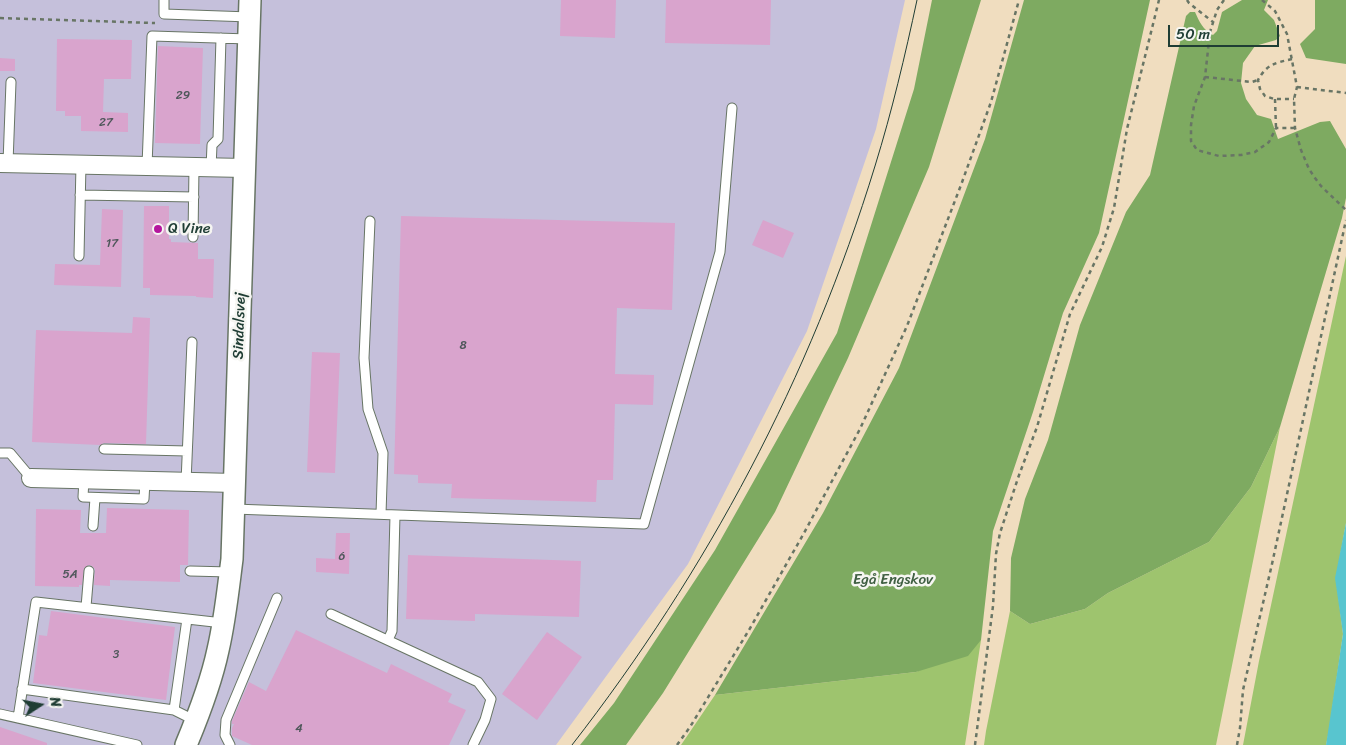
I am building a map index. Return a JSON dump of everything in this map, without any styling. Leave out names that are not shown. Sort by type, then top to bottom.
[{"type":"street","name":"Sindalsvej","points":[[186,745],[205,697],[218,651],[224,623],[230,572],[235,484],[250,8]]},
{"type":"street","points":[[4,163],[245,168]]},
{"type":"street","points":[[31,478],[235,484]]},
{"type":"lane","points":[[164,0],[164,14],[250,8]]},
{"type":"lane","points":[[147,166],[152,36],[249,39]]},
{"type":"lane","points":[[194,237],[194,197],[202,167],[212,145],[218,138],[221,38]]},
{"type":"lane","points":[[4,163],[11,82]]},
{"type":"lane","points":[[234,509],[644,524],[720,252],[732,108]]},
{"type":"lane","points":[[78,256],[81,164]]},
{"type":"lane","points":[[80,195],[194,197]]},
{"type":"lane","points":[[370,221],[364,358],[368,409],[384,453],[381,514]]},
{"type":"lane","points":[[186,482],[192,342]]},
{"type":"lane","points":[[104,449],[187,451]]},
{"type":"lane","points":[[0,453],[10,453],[31,478]]},
{"type":"lane","points":[[84,479],[83,497],[95,498],[144,499],[145,481]]},
{"type":"lane","points":[[93,526],[95,498]]},
{"type":"lane","points":[[388,640],[392,631],[395,515]]},
{"type":"lane","points":[[86,607],[89,571]]},
{"type":"lane","points":[[190,572],[230,572]]},
{"type":"lane","points":[[230,745],[225,735],[226,720],[277,598]]},
{"type":"lane","points":[[18,718],[36,602],[224,623]]},
{"type":"lane","points":[[331,614],[478,682],[491,699],[485,720],[473,745]]},
{"type":"lane","points":[[174,710],[187,619]]},
{"type":"lane","points":[[22,689],[174,710],[196,721]]},
{"type":"lane","points":[[0,714],[131,744]]},
{"type":"path","points":[[677,745],[749,630],[860,429],[907,326],[961,185],[990,102],[1019,0]]},
{"type":"path","points":[[975,745],[993,606],[996,554],[1000,533],[1037,428],[1070,314],[1102,247],[1114,208],[1127,128],[1159,0]]},
{"type":"path","points":[[1187,0],[1214,22]]},
{"type":"path","points":[[1224,0],[1217,10],[1210,32],[1206,77],[1194,106],[1191,141],[1197,150],[1219,156],[1255,152],[1269,142],[1276,128],[1274,99]]},
{"type":"path","points":[[1262,0],[1275,11],[1287,34],[1297,87],[1294,99],[1295,128],[1301,150],[1309,169],[1322,186],[1346,210]]},
{"type":"path","points":[[0,18],[160,23]]},
{"type":"path","points":[[1292,59],[1272,64],[1263,70],[1258,80],[1260,89],[1265,96],[1274,99],[1294,99]]},
{"type":"path","points":[[1206,77],[1252,82],[1258,80]]},
{"type":"path","points":[[1297,87],[1346,93]]},
{"type":"path","points":[[1276,128],[1295,128]]},
{"type":"path","points":[[1237,745],[1243,690],[1346,220]]},
{"type":"shaded area","points":[[0,0],[905,0],[876,129],[807,331],[688,564],[556,745],[0,745]]},
{"type":"green space","points":[[932,0],[981,0],[929,167],[848,358],[775,512],[663,693],[626,745],[580,745],[614,703],[715,550],[837,333],[914,89]]},
{"type":"green space","name":"Egå Engskov","points":[[1024,0],[1150,0],[1099,233],[1063,313],[1033,412],[993,531],[981,640],[968,656],[916,672],[715,695],[823,513],[899,368],[985,139]]},
{"type":"green space","points":[[1242,0],[1268,0],[1264,10],[1274,20],[1280,36],[1276,40],[1255,46],[1243,63],[1241,83],[1246,99],[1257,115],[1271,119],[1278,139],[1320,122],[1330,121],[1346,149],[1346,198],[1342,218],[1280,427],[1251,487],[1209,542],[1108,593],[1085,609],[1030,624],[1010,611],[1011,558],[1025,499],[1048,440],[1080,325],[1126,212],[1150,175],[1186,16],[1190,12],[1195,12],[1204,28],[1213,35],[1217,31],[1222,12]]},
{"type":"green space","points":[[1315,0],[1346,0],[1346,64],[1306,58],[1300,44],[1315,29]]},
{"type":"green space","points":[[1346,256],[1346,523],[1336,578],[1343,634],[1329,731],[1326,745],[1243,745],[1259,661]]},
{"type":"green space","points":[[1280,427],[1216,745],[984,745],[1010,611],[1030,624],[1085,609],[1108,593],[1209,542],[1251,487]]},
{"type":"green space","points":[[981,640],[965,745],[681,745],[715,695],[916,672]]},
{"type":"water","points":[[1346,523],[1346,745],[1326,745],[1343,634],[1335,578]]},
{"type":"building","points":[[561,0],[616,0],[615,38],[560,36]]},
{"type":"building","points":[[666,0],[771,0],[770,45],[665,43]]},
{"type":"building","points":[[57,39],[132,40],[131,79],[104,79],[103,112],[128,113],[128,132],[81,131],[81,116],[65,116],[65,111],[56,111]]},
{"type":"building","points":[[158,46],[203,48],[200,144],[155,143]]},
{"type":"building","points":[[0,58],[15,59],[15,71],[0,71]]},
{"type":"building","points":[[144,206],[169,206],[169,239],[171,239],[171,242],[198,243],[198,259],[214,259],[213,298],[150,295],[150,288],[143,288]]},
{"type":"building","points":[[102,209],[123,210],[121,287],[54,285],[55,264],[100,265]]},
{"type":"building","points":[[401,216],[675,223],[672,310],[617,308],[615,374],[654,375],[653,405],[615,404],[613,480],[597,480],[596,502],[451,498],[452,484],[418,483],[418,475],[394,474]]},
{"type":"building","points":[[763,220],[794,233],[783,258],[752,245]]},
{"type":"building","points":[[133,317],[150,318],[146,444],[104,443],[100,445],[32,442],[36,330],[132,333]]},
{"type":"building","points":[[312,352],[340,353],[335,473],[307,472]]},
{"type":"building","points":[[107,508],[189,510],[188,565],[180,565],[180,582],[110,580],[110,586],[94,585],[95,569],[89,565],[84,568],[82,585],[79,585],[79,587],[35,586],[36,509],[81,510],[80,533],[106,533]]},
{"type":"building","points":[[336,533],[350,533],[349,574],[316,572],[316,558],[335,559]]},
{"type":"building","points":[[408,555],[581,561],[579,617],[475,614],[475,621],[406,619]]},
{"type":"building","points":[[51,611],[175,627],[166,700],[33,683],[39,635],[47,636]]},
{"type":"building","points":[[296,630],[387,673],[391,664],[452,694],[448,702],[466,710],[449,745],[252,745],[232,736],[234,724],[232,724],[232,721],[249,682],[266,691]]},
{"type":"building","points":[[547,632],[582,657],[537,720],[502,694]]},
{"type":"building","points":[[0,727],[47,743],[47,745],[0,745]]},
{"type":"tram line","points":[[572,745],[668,611],[750,469],[786,396],[819,321],[849,245],[887,125],[917,0]]},
{"type":"place","name":"Q Vine","points":[[158,229]]}]
